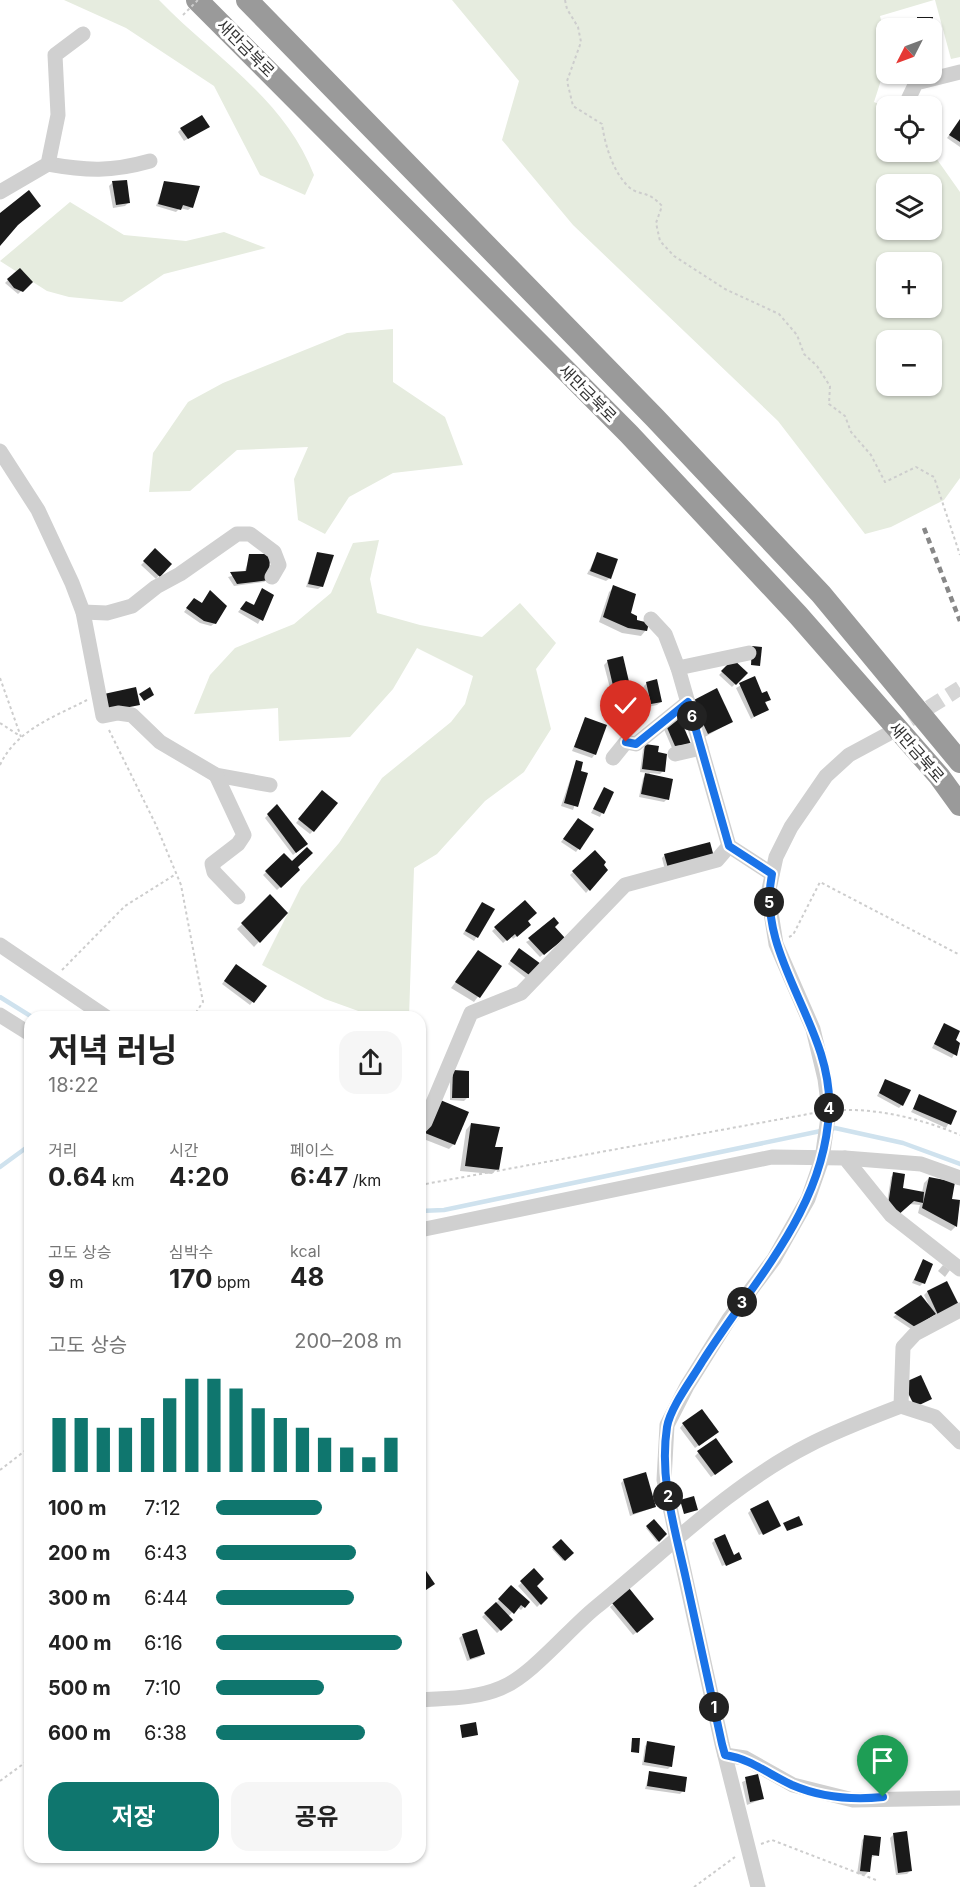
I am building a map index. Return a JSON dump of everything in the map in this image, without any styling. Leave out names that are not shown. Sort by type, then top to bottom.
[{"type":"highway","name":"새만금북로","points":[[247,0],[647,409],[813,585],[960,762]]},
{"type":"highway","name":"새만금북로","points":[[193,5],[629,434],[798,615],[939,776],[960,805]]},
{"type":"street","points":[[48,164],[58,115],[55,55],[83,34]]},
{"type":"street","points":[[910,96],[916,83],[960,72]]},
{"type":"street","points":[[0,192],[48,164],[85,170],[108,170],[150,161]]},
{"type":"street","points":[[0,451],[38,510],[83,612],[104,716],[118,713],[132,715],[160,742],[216,775],[270,785]]},
{"type":"street","points":[[83,612],[106,613],[132,606],[156,587],[180,574],[237,534],[250,534],[274,552],[279,565],[272,577]]},
{"type":"street","points":[[651,619],[665,634],[678,668],[729,846],[772,874]]},
{"type":"street","points":[[678,668],[749,653]]},
{"type":"street","points":[[613,758],[626,742],[636,744],[688,702]]},
{"type":"street","points":[[758,1887],[725,1755],[664,1480],[667,1425],[687,1386],[729,1319],[774,1259],[808,1199],[822,1159],[829,1110],[825,1079],[813,1029],[776,944],[768,894],[776,857],[791,826],[826,776],[849,755],[888,734]]},
{"type":"street","points":[[675,754],[701,748]]},
{"type":"street","points":[[216,775],[244,835],[238,844],[212,864],[214,872],[238,897]]},
{"type":"street","points":[[426,1120],[471,1013],[521,993],[625,885],[717,860],[729,846]]},
{"type":"street","points":[[0,945],[97,1011]]},
{"type":"street","points":[[0,1015],[24,1030]]},
{"type":"street","points":[[426,1229],[772,1157],[845,1158],[921,1164],[960,1178]]},
{"type":"street","points":[[845,1158],[891,1215],[960,1269]]},
{"type":"street","points":[[901,1406],[903,1347],[915,1334],[960,1310]]},
{"type":"street","points":[[426,1700],[470,1697],[502,1688],[527,1670],[591,1612],[677,1540],[750,1483],[808,1445],[901,1406],[936,1417],[960,1442]]},
{"type":"street","points":[[725,1755],[746,1758],[793,1785],[853,1800],[960,1798]]},
{"type":"path","points":[[565,0],[567,9],[578,27],[581,42],[567,81],[573,106],[602,124],[612,161],[631,189],[653,195],[662,206],[656,224],[660,241],[674,256],[726,289],[779,314],[797,335],[804,354],[817,366],[830,386],[829,404],[845,416],[851,432],[872,455],[885,482],[916,466],[934,477],[960,555]]},
{"type":"path","points":[[0,678],[21,737]]},
{"type":"path","points":[[0,765],[4,756],[26,731],[100,694]]},
{"type":"path","points":[[104,716],[181,885],[203,1002],[198,1011]]},
{"type":"path","points":[[0,723],[21,737]]},
{"type":"path","points":[[52,981],[125,906],[176,874]]},
{"type":"path","points":[[776,944],[793,935],[820,882],[960,955]]},
{"type":"path","points":[[426,1184],[829,1110],[864,1109],[941,1127],[960,1135]]},
{"type":"path","points":[[0,1470],[24,1452]]},
{"type":"path","points":[[0,1781],[24,1763]]},
{"type":"path","points":[[694,1887],[749,1847],[772,1840],[876,1880]]},
{"type":"shaded area","points":[[64,0],[159,0],[246,80],[285,124],[301,148],[314,175],[305,195],[260,175],[214,86],[126,28]]},
{"type":"shaded area","points":[[452,0],[934,0],[876,18],[876,84],[879,84],[874,102],[876,103],[876,162],[939,162],[960,192],[960,478],[944,500],[891,527],[865,534],[778,421],[573,225],[502,140],[519,81]]},
{"type":"shaded area","points":[[935,0],[960,0],[960,57],[951,59],[942,18],[940,18]]},
{"type":"shaded area","points":[[70,202],[124,235],[186,241],[224,232],[266,248],[164,274],[122,302],[69,297],[47,291],[0,261]]},
{"type":"shaded area","points":[[393,329],[393,382],[445,417],[463,465],[393,473],[349,497],[325,534],[298,520],[294,479],[308,447],[237,450],[190,491],[149,492],[153,453],[188,402],[223,383],[347,333]]},
{"type":"shaded area","points":[[379,540],[370,579],[377,613],[420,625],[482,637],[520,603],[556,643],[536,669],[551,729],[524,772],[485,801],[437,854],[414,868],[409,1011],[358,1011],[325,999],[262,965],[301,887],[339,843],[382,778],[451,722],[465,704],[473,676],[417,648],[393,689],[350,737],[279,741],[278,708],[194,714],[210,675],[235,648],[294,624],[331,593],[353,543]]},
{"type":"building","points":[[202,115],[210,127],[188,139],[180,128]]},
{"type":"building","points":[[960,119],[960,142],[949,135]]},
{"type":"building","points":[[127,180],[130,203],[116,205],[112,181]]},
{"type":"building","points":[[164,181],[200,186],[193,208],[183,205],[181,210],[158,204]]},
{"type":"building","points":[[29,190],[41,206],[18,225],[0,246],[0,213]]},
{"type":"building","points":[[20,268],[33,282],[23,292],[14,288],[7,279]]},
{"type":"building","points":[[155,548],[172,564],[160,577],[143,561]]},
{"type":"building","points":[[317,552],[334,555],[323,587],[308,584]]},
{"type":"building","points":[[597,552],[618,559],[611,579],[590,571]]},
{"type":"building","points":[[249,554],[270,554],[269,580],[237,584],[230,572],[246,571]]},
{"type":"building","points":[[613,585],[636,594],[631,613],[637,616],[637,620],[649,623],[647,631],[628,628],[603,617]]},
{"type":"building","points":[[262,588],[274,595],[263,621],[240,609],[246,601],[254,605]]},
{"type":"building","points":[[210,590],[227,606],[216,624],[204,621],[186,608],[194,598],[202,603]]},
{"type":"building","points":[[752,646],[762,647],[760,666],[751,665]]},
{"type":"building","points":[[623,656],[630,686],[614,690],[607,660]]},
{"type":"building","points":[[733,659],[748,673],[736,685],[721,671]]},
{"type":"building","points":[[755,676],[762,693],[767,691],[771,700],[765,702],[769,710],[754,717],[739,683]]},
{"type":"building","points":[[657,679],[662,702],[651,704],[646,682]]},
{"type":"building","points":[[136,687],[140,705],[109,711],[104,694]]},
{"type":"building","points":[[150,687],[154,695],[144,701],[139,694]]},
{"type":"building","points":[[717,688],[733,722],[708,734],[692,701]]},
{"type":"building","points":[[679,716],[691,744],[675,746],[665,723]]},
{"type":"building","points":[[585,717],[607,725],[596,755],[574,747]]},
{"type":"building","points":[[645,744],[659,746],[658,752],[667,754],[665,772],[642,769]]},
{"type":"building","points":[[576,760],[583,762],[581,771],[588,773],[578,807],[564,803]]},
{"type":"building","points":[[645,773],[673,779],[669,800],[641,794]]},
{"type":"building","points":[[604,787],[614,792],[604,814],[593,809]]},
{"type":"building","points":[[322,790],[338,803],[314,832],[298,819]]},
{"type":"building","points":[[277,804],[308,844],[296,853],[267,814]]},
{"type":"building","points":[[578,818],[594,829],[580,850],[563,839]]},
{"type":"building","points":[[710,842],[714,857],[668,868],[664,854]]},
{"type":"building","points":[[307,847],[313,853],[298,867],[300,870],[281,888],[265,871],[284,853],[292,861]]},
{"type":"building","points":[[595,850],[606,862],[604,865],[608,870],[590,891],[572,871]]},
{"type":"building","points":[[270,894],[288,913],[260,943],[241,923]]},
{"type":"building","points":[[525,900],[537,913],[528,921],[531,925],[517,937],[515,934],[507,941],[494,927]]},
{"type":"building","points":[[482,902],[495,909],[478,938],[465,931]]},
{"type":"building","points":[[554,917],[559,923],[555,927],[565,938],[544,955],[528,938]]},
{"type":"building","points":[[519,948],[541,964],[532,977],[510,961]]},
{"type":"building","points":[[478,950],[502,966],[480,998],[455,982]]},
{"type":"building","points":[[236,964],[267,986],[254,1003],[224,981]]},
{"type":"building","points":[[944,1023],[960,1031],[956,1040],[960,1043],[957,1056],[934,1044]]},
{"type":"building","points":[[453,1070],[469,1071],[469,1098],[452,1098]]},
{"type":"building","points":[[885,1079],[911,1090],[903,1106],[879,1093]]},
{"type":"building","points":[[919,1094],[957,1111],[951,1125],[913,1109]]},
{"type":"building","points":[[438,1099],[469,1112],[455,1145],[426,1133]]},
{"type":"building","points":[[471,1123],[500,1127],[495,1147],[503,1147],[499,1170],[465,1166]]},
{"type":"building","points":[[893,1172],[905,1174],[903,1188],[924,1192],[923,1203],[914,1201],[897,1216],[888,1205]]},
{"type":"building","points":[[929,1177],[955,1182],[952,1199],[960,1200],[957,1227],[922,1208]]},
{"type":"building","points":[[923,1259],[933,1264],[925,1284],[914,1280]]},
{"type":"building","points":[[947,1281],[959,1305],[938,1315],[927,1291]]},
{"type":"building","points":[[921,1295],[936,1314],[915,1327],[894,1313]]},
{"type":"building","points":[[921,1375],[932,1399],[915,1407],[903,1383]]},
{"type":"building","points":[[702,1409],[719,1432],[699,1446],[682,1423]]},
{"type":"building","points":[[716,1438],[733,1462],[715,1475],[697,1451]]},
{"type":"building","points":[[646,1472],[656,1507],[633,1514],[623,1479]]},
{"type":"building","points":[[694,1496],[698,1510],[684,1514],[680,1500]]},
{"type":"building","points":[[768,1500],[781,1526],[763,1535],[750,1509]]},
{"type":"building","points":[[799,1516],[803,1525],[787,1531],[783,1523]]},
{"type":"building","points":[[654,1519],[667,1534],[659,1542],[646,1526]]},
{"type":"building","points":[[725,1534],[734,1555],[739,1552],[742,1559],[726,1566],[714,1539]]},
{"type":"building","points":[[561,1539],[574,1553],[565,1561],[552,1547]]},
{"type":"building","points":[[534,1568],[544,1579],[537,1586],[548,1598],[541,1605],[520,1581]]},
{"type":"building","points":[[426,1571],[435,1584],[426,1590]]},
{"type":"building","points":[[511,1585],[530,1602],[525,1608],[521,1605],[514,1614],[498,1599]]},
{"type":"building","points":[[629,1588],[654,1619],[637,1633],[612,1603]]},
{"type":"building","points":[[496,1602],[513,1620],[501,1631],[484,1613]]},
{"type":"building","points":[[477,1629],[485,1654],[470,1659],[462,1634]]},
{"type":"building","points":[[476,1722],[478,1735],[462,1738],[460,1725]]},
{"type":"building","points":[[632,1738],[640,1738],[639,1753],[631,1752]]},
{"type":"building","points":[[647,1741],[675,1746],[672,1767],[644,1762]]},
{"type":"building","points":[[649,1771],[687,1777],[685,1792],[647,1786]]},
{"type":"building","points":[[758,1774],[764,1799],[750,1802],[745,1777]]},
{"type":"building","points":[[907,1831],[912,1871],[898,1873],[893,1833]]},
{"type":"building","points":[[864,1835],[881,1837],[879,1856],[872,1855],[870,1872],[860,1871]]},
{"type":"waterway","points":[[0,997],[24,1012]]},
{"type":"waterway","points":[[426,1211],[444,1210],[835,1128],[903,1143],[960,1164]]},
{"type":"waterway","points":[[0,1167],[24,1149]]},
{"type":"tunnel","points":[[890,732],[960,688]]},
{"type":"railway","points":[[924,528],[960,621]]},
{"type":"route","points":[[626,742],[636,744],[688,702],[729,846],[772,874],[768,894],[776,944],[813,1029],[825,1079],[829,1110],[822,1159],[808,1199],[774,1259],[729,1319],[687,1386],[667,1425],[664,1480],[722,1744],[725,1755],[746,1758],[793,1785],[853,1800],[883,1797]]}]
